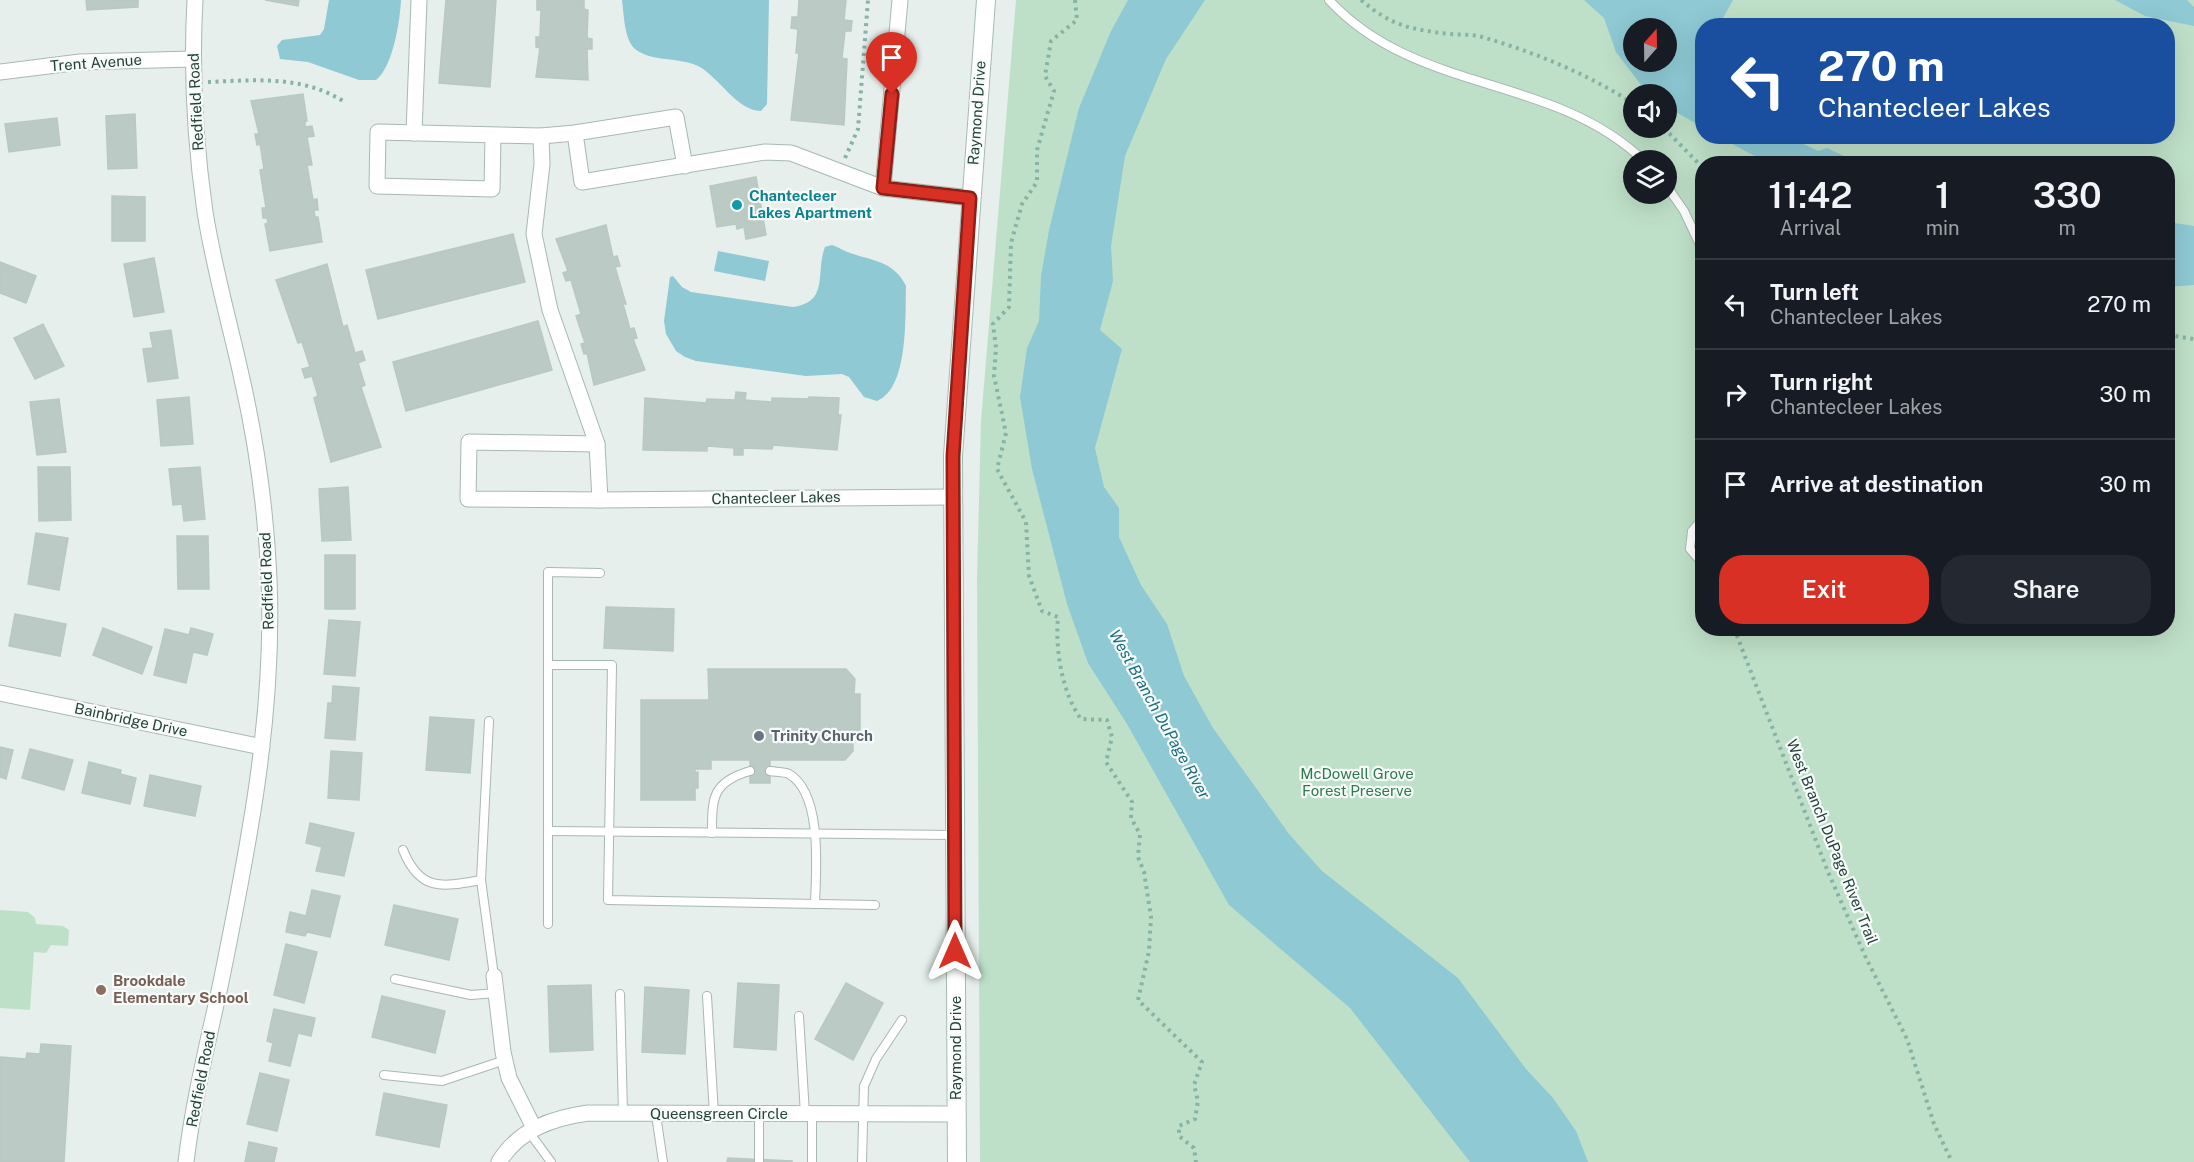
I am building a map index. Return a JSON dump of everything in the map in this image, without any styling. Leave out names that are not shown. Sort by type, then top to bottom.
[{"type":"street","name":"Redfield Road","points":[[186,1162],[201,1075],[245,861],[262,747],[268,689],[270,636],[264,515],[255,442],[206,214],[198,152],[193,59],[195,0]]},
{"type":"street","points":[[414,133],[418,0]]},
{"type":"street","points":[[883,188],[900,0]]},
{"type":"street","name":"Raymond Drive","points":[[957,1162],[953,497],[956,390],[986,0]]},
{"type":"street","name":"Trent Avenue","points":[[0,72],[80,62],[193,59]]},
{"type":"street","points":[[493,135],[492,189],[377,186],[378,132],[541,136],[676,117],[685,166]]},
{"type":"street","points":[[574,133],[582,182],[765,152],[791,153],[883,188],[970,198]]},
{"type":"street","points":[[541,136],[542,164],[534,234],[550,310],[597,444],[600,500]]},
{"type":"street","name":"Chantecleer Lakes","points":[[597,444],[469,442],[468,499],[953,497]]},
{"type":"street","name":"Bainbridge Drive","points":[[0,693],[262,747]]},
{"type":"street","points":[[494,976],[509,1078],[532,1130]]},
{"type":"street","name":"Queensgreen Circle","points":[[499,1162],[532,1130],[561,1117],[588,1113],[656,1115],[956,1114]]},
{"type":"lane","points":[[1329,0],[1356,26],[1388,47],[1436,69],[1546,101],[1595,125],[1629,150]]},
{"type":"lane","points":[[1677,201],[1695,234]]},
{"type":"lane","points":[[1695,528],[1692,531],[1690,549],[1695,555]]},
{"type":"lane","points":[[548,924],[548,572],[600,573]]},
{"type":"lane","points":[[549,664],[612,665],[608,900],[875,905]]},
{"type":"lane","points":[[489,721],[481,880],[494,976]]},
{"type":"lane","points":[[712,833],[713,799],[723,784],[734,776],[750,771]]},
{"type":"lane","points":[[770,771],[789,774],[801,787],[812,808],[816,834],[815,904]]},
{"type":"lane","points":[[549,831],[954,835]]},
{"type":"lane","points":[[403,850],[411,871],[440,887],[481,880]]},
{"type":"lane","points":[[395,979],[471,994],[496,993]]},
{"type":"lane","points":[[620,994],[623,1113]]},
{"type":"lane","points":[[707,996],[714,1115]]},
{"type":"lane","points":[[799,1016],[812,1162]]},
{"type":"lane","points":[[862,1162],[864,1086],[876,1059],[902,1020]]},
{"type":"lane","points":[[384,1074],[442,1081],[505,1060]]},
{"type":"lane","points":[[759,1114],[759,1161]]},
{"type":"lane","points":[[656,1115],[663,1162]]},
{"type":"lane","points":[[532,1130],[551,1162]]},
{"type":"path","points":[[845,158],[858,129],[868,0]]},
{"type":"path","points":[[1075,0],[1077,20],[1051,41],[1045,76],[1054,92],[1037,150],[1037,182],[1022,204],[1011,243],[1009,307],[993,324],[996,348],[994,376],[1006,434],[997,469],[1026,522],[1029,576],[1042,611],[1058,617],[1056,636],[1071,705],[1081,719],[1107,720],[1112,737],[1106,762],[1132,802],[1131,818],[1140,834],[1138,857],[1144,872],[1151,917],[1149,951],[1138,1000],[1203,1062],[1194,1085],[1198,1101],[1195,1119],[1179,1126],[1179,1136],[1194,1148],[1196,1162]]},
{"type":"path","points":[[1361,0],[1383,18],[1408,28],[1480,37],[1574,71],[1623,97]]},
{"type":"path","points":[[208,82],[287,81],[310,85],[330,92],[346,103]]},
{"type":"path","points":[[1674,138],[1695,160]]},
{"type":"path","points":[[2175,336],[2194,339]]},
{"type":"path","name":"West Branch DuPage River Trail","points":[[1737,636],[1828,872],[1866,958],[1907,1039],[1934,1124],[1952,1162]]},
{"type":"green space","name":"McDowell Grove Forest Preserve","points":[[1016,0],[2194,0],[2194,1162],[980,1162],[977,578],[981,421]]},
{"type":"green space","points":[[0,910],[28,912],[35,918],[36,924],[63,926],[69,930],[68,946],[51,945],[46,953],[34,952],[30,1010],[0,1008]]},
{"type":"water","points":[[329,0],[401,0],[391,55],[382,74],[376,80],[359,80],[308,62],[280,59],[277,46],[282,40],[320,35],[324,29]]},
{"type":"water","points":[[622,0],[769,0],[767,104],[761,111],[752,110],[736,100],[698,66],[683,61],[649,56],[635,49],[627,33]]},
{"type":"water","name":"West Branch DuPage River","points":[[1128,0],[1205,0],[1166,59],[1125,156],[1111,246],[1113,281],[1100,330],[1122,349],[1095,448],[1104,487],[1119,508],[1119,537],[1141,585],[1167,624],[1184,676],[1213,728],[1289,834],[1322,871],[1458,978],[1526,1069],[1553,1098],[1576,1131],[1588,1162],[1470,1162],[1350,1008],[1229,905],[1127,724],[1088,663],[1067,604],[1032,469],[1020,397],[1027,348],[1039,321],[1041,276],[1049,230],[1079,108],[1111,31]]},
{"type":"water","points":[[1584,0],[1733,0],[1723,18],[1695,18],[1695,123],[1677,113],[1677,84],[1640,84],[1631,72],[1677,72],[1677,18],[1623,18],[1623,61],[1616,52],[1604,18]]},
{"type":"water","points":[[2115,0],[2187,0],[2194,7],[2194,26],[2175,22],[2175,18],[2145,16]]},
{"type":"water","points":[[1732,144],[1804,144],[1818,151],[1827,148],[1844,156],[1755,156]]},
{"type":"water","points":[[2175,223],[2194,226],[2194,285],[2175,286]]},
{"type":"water","points":[[832,245],[882,263],[895,271],[906,286],[905,332],[900,367],[895,382],[887,394],[877,401],[864,397],[849,377],[842,374],[806,376],[696,361],[676,351],[666,334],[664,321],[670,277],[673,276],[682,287],[691,292],[793,307],[805,304],[817,292],[825,247]]},
{"type":"water","points":[[718,251],[769,261],[765,281],[714,271]]},
{"type":"building","points":[[86,0],[138,0],[138,7],[87,10]]},
{"type":"building","points":[[265,0],[299,0],[298,6]]},
{"type":"building","points":[[446,0],[496,0],[490,87],[439,83]]},
{"type":"building","points":[[537,0],[584,0],[584,9],[588,10],[587,38],[592,39],[592,49],[587,49],[588,80],[536,77],[540,48],[536,47],[536,37],[540,37],[541,10],[537,10]]},
{"type":"building","points":[[799,0],[846,0],[844,20],[852,21],[851,31],[845,31],[842,58],[847,59],[844,125],[791,120],[799,53],[796,53],[798,29],[791,28],[792,17],[798,17]]},
{"type":"building","points":[[303,94],[307,121],[305,121],[305,127],[312,126],[314,136],[307,137],[312,165],[307,165],[313,200],[317,199],[318,210],[314,210],[315,217],[318,217],[322,242],[270,251],[265,224],[268,223],[267,218],[263,218],[262,208],[266,208],[260,170],[264,169],[260,144],[257,145],[255,134],[259,134],[251,101]]},
{"type":"building","points":[[135,114],[137,168],[108,169],[106,116]]},
{"type":"building","points":[[57,118],[60,145],[9,152],[5,124]]},
{"type":"building","name":"Chantecleer Lakes Apartment","points":[[756,177],[766,235],[746,239],[744,227],[737,229],[736,224],[717,227],[710,186]]},
{"type":"building","points":[[112,196],[145,197],[145,241],[112,241]]},
{"type":"building","points":[[606,225],[613,257],[617,256],[620,266],[615,267],[626,304],[623,304],[630,329],[634,328],[637,338],[633,339],[645,370],[594,385],[587,353],[584,354],[581,344],[585,343],[576,316],[581,314],[571,280],[566,281],[563,273],[568,271],[556,239]]},
{"type":"building","points":[[513,234],[525,282],[378,319],[366,270]]},
{"type":"building","points":[[154,258],[164,312],[134,317],[124,264]]},
{"type":"building","points":[[0,262],[36,276],[26,303],[0,293]]},
{"type":"building","points":[[327,264],[343,327],[347,325],[355,353],[362,351],[365,360],[358,363],[365,385],[361,387],[381,447],[331,462],[314,398],[318,396],[312,376],[305,378],[302,369],[310,367],[302,342],[298,343],[276,280]]},
{"type":"building","points":[[538,321],[552,370],[406,411],[393,362]]},
{"type":"building","points":[[43,324],[64,366],[35,379],[14,338]]},
{"type":"building","points":[[171,330],[178,378],[148,382],[143,349],[153,348],[150,333]]},
{"type":"building","points":[[736,392],[746,393],[745,400],[772,402],[772,398],[839,398],[838,415],[841,415],[837,450],[773,445],[772,449],[743,448],[743,455],[734,455],[734,448],[707,446],[707,451],[643,450],[645,398],[706,403],[707,399],[735,400]]},
{"type":"building","points":[[189,397],[193,444],[161,446],[157,400]]},
{"type":"building","points":[[59,399],[66,452],[37,455],[30,402]]},
{"type":"building","points":[[38,467],[70,467],[71,520],[39,521]]},
{"type":"building","points":[[200,467],[205,519],[184,521],[182,504],[173,505],[169,469]]},
{"type":"building","points":[[348,487],[351,540],[322,541],[319,489]]},
{"type":"building","points":[[36,533],[68,538],[59,590],[28,584]]},
{"type":"building","points":[[177,536],[208,536],[209,589],[178,589]]},
{"type":"building","points":[[325,555],[355,555],[355,609],[325,609]]},
{"type":"building","points":[[606,607],[674,609],[673,651],[604,648]]},
{"type":"building","points":[[15,614],[66,624],[60,656],[9,646]]},
{"type":"building","points":[[329,620],[360,622],[355,676],[324,674]]},
{"type":"building","points":[[103,628],[152,647],[142,674],[93,655]]},
{"type":"building","points":[[191,628],[213,634],[207,655],[193,652],[186,683],[154,675],[165,629],[189,635]]},
{"type":"building","points":[[708,669],[846,669],[855,679],[854,694],[860,694],[860,736],[853,735],[853,751],[845,760],[770,760],[770,783],[750,783],[750,760],[711,760],[711,769],[695,769],[695,773],[698,772],[698,788],[695,788],[695,800],[641,800],[641,700],[709,700]]},
{"type":"building","points":[[333,686],[359,688],[355,740],[325,738],[328,703],[332,703]]},
{"type":"building","points":[[430,717],[474,720],[470,773],[426,770]]},
{"type":"building","points":[[0,747],[13,750],[6,779],[0,777]]},
{"type":"building","points":[[30,749],[73,760],[64,790],[22,778]]},
{"type":"building","points":[[331,751],[362,753],[359,800],[328,798]]},
{"type":"building","points":[[89,762],[121,770],[120,774],[136,778],[130,804],[82,793]]},
{"type":"building","points":[[150,775],[201,786],[195,816],[144,806]]},
{"type":"building","points":[[310,823],[354,833],[344,876],[316,871],[322,847],[306,843]]},
{"type":"building","points":[[312,890],[340,896],[330,937],[307,932],[305,936],[286,932],[290,912],[306,916]]},
{"type":"building","points":[[394,905],[458,919],[449,960],[385,945]]},
{"type":"building","points":[[286,944],[317,952],[304,1003],[274,995]]},
{"type":"building","points":[[738,983],[779,985],[776,1050],[734,1047]]},
{"type":"building","points":[[846,983],[883,1003],[853,1060],[815,1039]]},
{"type":"building","points":[[591,985],[593,1050],[550,1052],[548,986]]},
{"type":"building","points":[[645,987],[689,990],[685,1054],[642,1052]]},
{"type":"building","points":[[382,996],[445,1011],[435,1053],[372,1037]]},
{"type":"building","points":[[274,1009],[315,1018],[311,1036],[298,1033],[290,1066],[269,1061],[273,1043],[267,1041]]},
{"type":"building","points":[[41,1044],[71,1046],[64,1162],[0,1162],[0,1057],[26,1059],[27,1053],[40,1054]]},
{"type":"building","points":[[260,1073],[289,1080],[277,1131],[247,1124]]},
{"type":"building","points":[[384,1093],[447,1105],[439,1147],[376,1135]]},
{"type":"building","points":[[249,1142],[277,1148],[274,1162],[245,1162]]},
{"type":"building","points":[[728,1158],[792,1161],[792,1162],[727,1162]]},
{"type":"place","name":"Chantecleer Lakes Apartment","points":[[737,205]]},
{"type":"place","name":"Trinity Church","points":[[759,736]]},
{"type":"place","name":"Brookdale Elementary School","points":[[101,990]]},
{"type":"route","points":[[892,94],[883,188],[970,198],[953,456],[955,951]]}]
